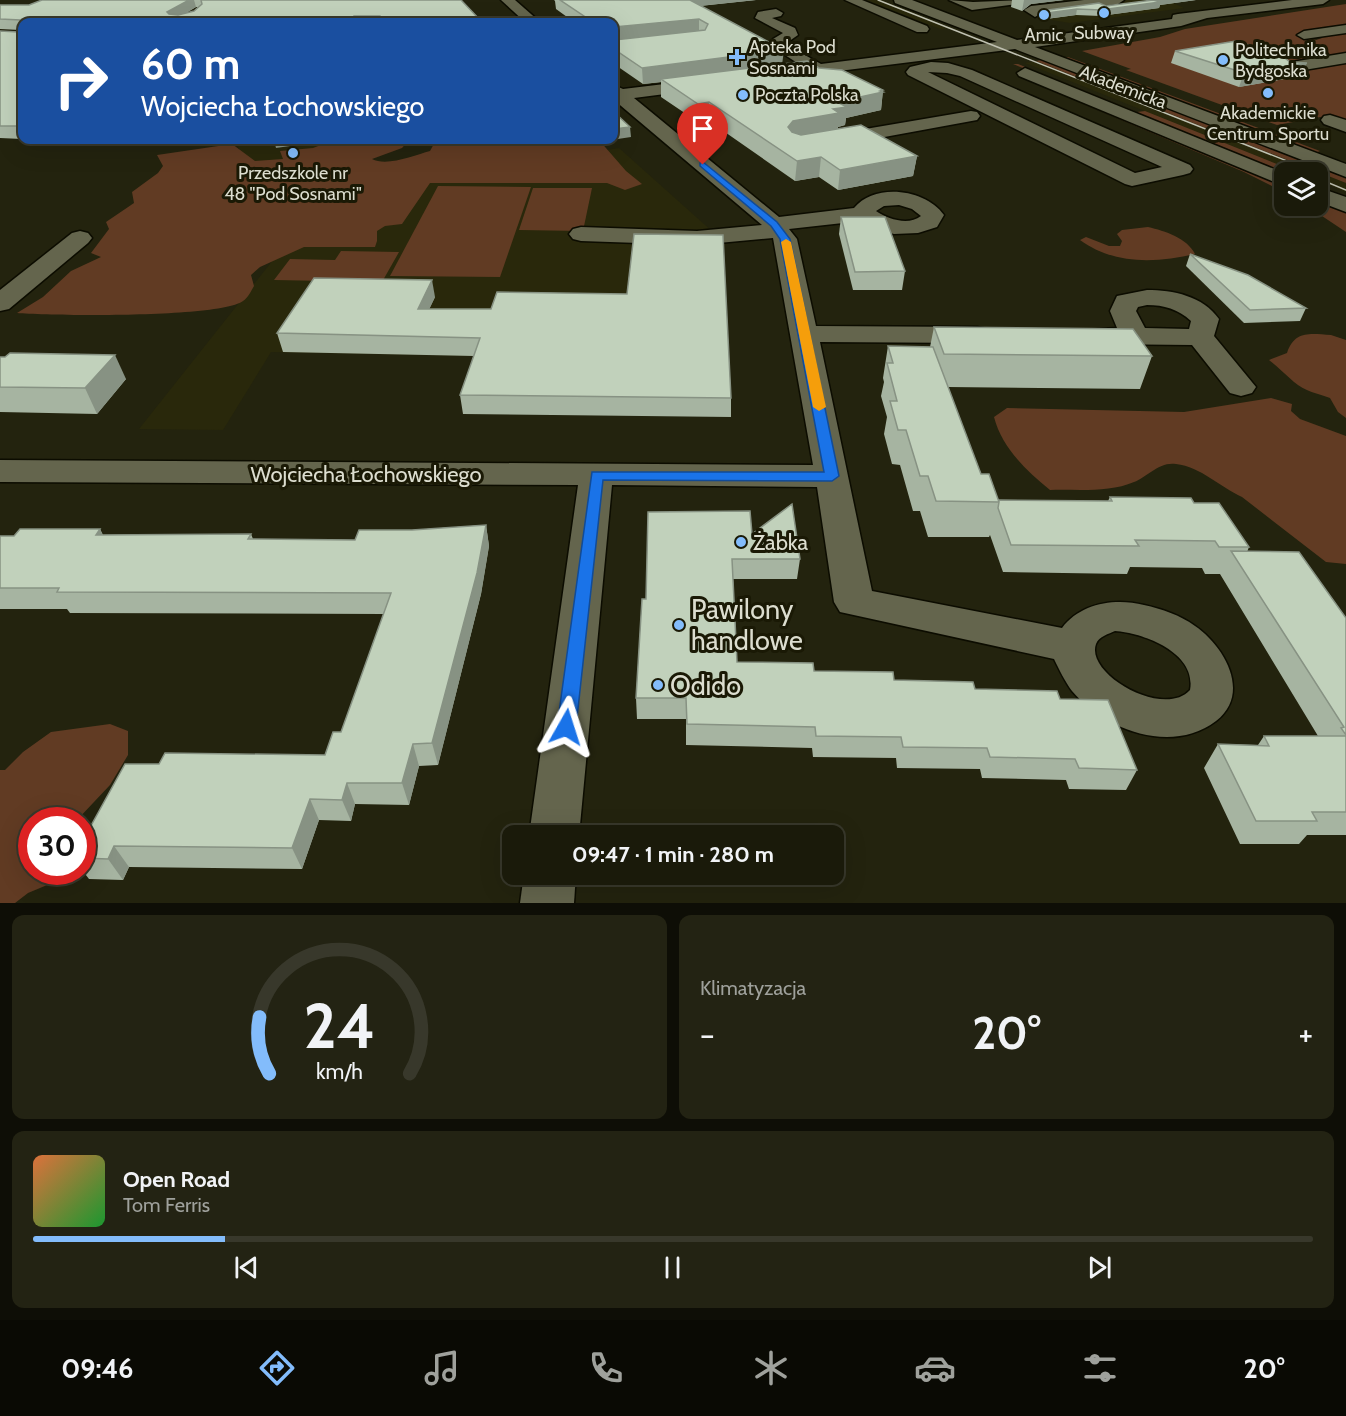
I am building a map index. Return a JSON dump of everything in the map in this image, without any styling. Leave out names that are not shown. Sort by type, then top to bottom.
[{"type":"street","points":[[508,1],[528,0]]},
{"type":"street","name":"Akademicka","points":[[851,0],[1274,176]]},
{"type":"street","name":"Akademicka","points":[[900,0],[1346,171]]},
{"type":"street","points":[[955,0],[972,6],[1017,0]]},
{"type":"street","points":[[1173,9],[1323,0]]},
{"type":"street","points":[[508,1],[524,18]]},
{"type":"street","points":[[764,76],[967,47],[1165,25],[1201,17],[1232,4]]},
{"type":"street","points":[[1035,13],[1031,10],[1055,16],[1106,12],[1155,20],[1201,17]]},
{"type":"street","points":[[1008,43],[1106,12]]},
{"type":"street","points":[[1055,16],[1106,12]]},
{"type":"street","points":[[776,13],[763,15],[762,18],[790,32],[791,35],[778,42],[778,46],[817,68]]},
{"type":"street","points":[[1304,35],[1346,29]]},
{"type":"street","points":[[1324,32],[1346,38]]},
{"type":"street","points":[[1286,68],[1346,58]]},
{"type":"street","points":[[856,63],[1014,136],[1087,126]]},
{"type":"street","points":[[1308,64],[1346,76]]},
{"type":"street","points":[[931,67],[948,68],[966,73],[1087,126],[1182,169],[1132,180],[914,72],[931,67]]},
{"type":"street","points":[[618,93],[726,81]]},
{"type":"street","points":[[618,95],[777,227],[785,239],[832,476],[854,602],[1074,647]]},
{"type":"street","points":[[809,144],[971,116]]},
{"type":"street","points":[[1311,158],[1345,150]]},
{"type":"street","points":[[1328,198],[1346,205]]},
{"type":"street","points":[[581,234],[697,238],[777,227],[826,217],[865,214]]},
{"type":"street","points":[[0,303],[80,238]]},
{"type":"street","points":[[1135,337],[1123,311],[1123,306],[1132,299],[1153,297],[1181,302],[1198,311],[1205,319],[1200,337]]},
{"type":"street","points":[[805,334],[1004,335]]},
{"type":"street","points":[[1076,336],[1200,337],[1242,387]]},
{"type":"street","name":"Wojciecha Łochowskiego","points":[[0,471],[832,476]]},
{"type":"street","points":[[555,825],[597,475]]},
{"type":"street","points":[[547,903],[549,885]]},
{"type":"shaded area","points":[[867,0],[881,0],[951,28],[940,29]]},
{"type":"shaded area","points":[[1092,0],[1167,0],[1184,8],[1070,23],[1046,19],[1021,9]]},
{"type":"shaded area","name":"Akademickie Centrum Sportu","points":[[1346,4],[1346,27],[1300,35],[1316,40],[1322,38],[1315,36],[1346,31],[1346,123],[1326,116],[1277,125],[1126,70],[1131,69],[1082,51],[1160,37],[1185,29]]},
{"type":"shaded area","points":[[1068,57],[1320,151],[1315,153],[1060,58]]},
{"type":"shaded area","points":[[1041,60],[1312,162],[1293,162],[1036,61]]},
{"type":"shaded area","points":[[1037,61],[1293,162],[1274,163],[1025,63]]},
{"type":"shaded area","points":[[1013,64],[1018,64],[1137,112],[1145,111],[1274,163],[1274,171]]},
{"type":"shaded area","points":[[1079,102],[1274,181],[1274,187]]},
{"type":"shaded area","points":[[232,144],[255,161],[283,159],[280,151],[313,148],[324,144],[406,144],[402,148],[372,159],[385,162],[401,160],[430,151],[434,144],[602,144],[626,171],[642,184],[625,190],[607,183],[430,183],[402,224],[385,226],[377,231],[375,247],[304,247],[260,267],[251,275],[254,286],[248,296],[243,301],[228,307],[171,313],[64,315],[17,313],[43,297],[71,271],[101,257],[91,253],[109,229],[106,222],[134,203],[132,192],[158,173],[163,166],[157,155]]},
{"type":"shaded area","name":"Przedszkole nr 48 \"Pod Sosnami\"","points":[[237,144],[416,144],[244,166]]},
{"type":"shaded area","points":[[619,148],[714,233],[729,233],[722,252],[587,414],[463,414],[483,356],[271,352],[223,430],[139,429],[327,192]]},
{"type":"shaded area","points":[[1328,168],[1346,175],[1346,183],[1328,176]]},
{"type":"shaded area","points":[[1328,176],[1346,183],[1346,192],[1328,185]]},
{"type":"shaded area","points":[[438,186],[531,187],[500,277],[390,276]]},
{"type":"shaded area","points":[[533,188],[592,188],[583,231],[519,230]]},
{"type":"shaded area","points":[[1328,203],[1346,210],[1346,232],[1322,216],[1328,216]]},
{"type":"shaded area","points":[[1148,227],[1181,239],[1195,254],[1165,259],[1136,260],[1107,254],[1080,240],[1086,237],[1109,246],[1120,246],[1122,241],[1117,234],[1122,230]]},
{"type":"shaded area","points":[[341,251],[399,252],[382,282],[274,280],[290,259],[335,260]]},
{"type":"shaded area","points":[[1310,334],[1331,335],[1346,340],[1346,418],[1338,412],[1330,398],[1298,385],[1269,360],[1287,353],[1294,340],[1299,337]]},
{"type":"shaded area","points":[[1271,398],[1292,404],[1291,411],[1300,419],[1346,436],[1346,564],[1326,562],[1242,497],[1202,473],[1185,466],[1165,465],[1139,480],[1114,488],[1050,490],[1016,458],[1003,439],[994,417],[1007,408],[1184,412]]},
{"type":"shaded area","points":[[110,724],[128,731],[128,755],[110,785],[89,807],[18,807],[18,885],[47,885],[28,893],[15,903],[0,903],[0,770],[5,770],[23,752],[51,732]]},
{"type":"building","points":[[42,0],[189,0],[167,12],[178,15],[194,11],[202,4],[201,0],[461,0],[478,18],[354,16],[351,18],[0,19],[0,5],[29,5]]},
{"type":"building","points":[[560,0],[690,0],[784,50],[642,68],[618,52],[618,40],[705,30],[708,24],[699,19],[618,27],[618,18],[587,18]]},
{"type":"building","points":[[1153,0],[1160,2],[1101,10],[1077,9],[1047,13],[1041,11],[1099,3],[1106,6]]},
{"type":"building","points":[[0,31],[18,32],[18,126],[0,126]]},
{"type":"building","points":[[1236,41],[1281,55],[1290,62],[1307,63],[1244,73],[1175,51]]},
{"type":"building","points":[[807,61],[819,68],[842,70],[883,92],[837,102],[847,107],[833,109],[839,113],[793,121],[788,127],[792,132],[801,135],[861,125],[917,156],[840,170],[821,157],[797,161],[709,102],[698,104],[661,79]]},
{"type":"building","points":[[618,116],[630,127],[618,128]]},
{"type":"building","points":[[841,217],[885,217],[905,271],[855,272]]},
{"type":"building","points":[[634,234],[723,235],[731,398],[460,395],[480,338],[277,333],[314,278],[432,280],[418,309],[491,309],[497,292],[627,294]]},
{"type":"building","points":[[1190,254],[1248,275],[1306,308],[1250,310]]},
{"type":"building","points":[[934,327],[1133,329],[1152,356],[944,354]]},
{"type":"building","points":[[888,346],[933,347],[981,474],[989,474],[999,502],[936,501],[928,476],[920,476],[906,430],[898,430],[890,401],[897,401],[887,363],[893,363]]},
{"type":"building","points":[[10,353],[115,355],[85,388],[0,387],[0,357],[5,357]]},
{"type":"building","points":[[1110,497],[1191,498],[1194,503],[1219,503],[1249,547],[1219,547],[1215,541],[1135,540],[1139,546],[1011,545],[998,508],[999,500],[1112,501]]},
{"type":"building","points":[[792,504],[800,559],[732,559],[737,662],[813,663],[814,671],[893,672],[894,680],[973,682],[975,689],[1057,691],[1060,699],[1108,700],[1137,770],[1079,768],[1075,759],[990,757],[987,748],[903,747],[901,737],[816,736],[815,727],[687,724],[686,698],[636,698],[642,599],[646,599],[648,512],[750,511],[752,534]]},
{"type":"building","points":[[486,525],[477,573],[432,743],[413,744],[402,783],[347,783],[342,800],[310,799],[292,848],[114,846],[108,859],[96,859],[96,817],[125,764],[159,764],[165,753],[325,755],[333,732],[341,732],[391,593],[57,592],[59,588],[0,588],[0,536],[14,536],[20,529],[100,529],[96,535],[251,534],[248,539],[355,540],[359,530],[412,530]]},
{"type":"building","points":[[1231,551],[1299,552],[1346,618],[1346,735],[1341,728],[1344,727]]},
{"type":"building","points":[[1264,736],[1346,736],[1346,812],[1312,812],[1317,821],[1256,821],[1218,744],[1269,746]]},
{"type":"tram line","points":[[878,0],[1290,162]]},
{"type":"tram line","points":[[1328,183],[1346,190]]},
{"type":"slow traffic","points":[[786,242],[819,407]]},
{"type":"place","name":"Subway","points":[[1104,13]]},
{"type":"place","name":"Amic","points":[[1044,15]]},
{"type":"place","name":"Apteka Pod Sosnami","points":[[737,57]]},
{"type":"place","name":"Politechnika Bydgoska","points":[[1223,60]]},
{"type":"place","name":"Akademickie Centrum Sportu","points":[[1268,93]]},
{"type":"place","name":"Poczta Polska","points":[[743,95]]},
{"type":"place","name":"Przedszkole nr 48 \"Pod Sosnami\"","points":[[293,153]]},
{"type":"place","name":"Żabka","points":[[741,542]]},
{"type":"place","name":"Pawilony handlowe","points":[[679,625]]},
{"type":"place","name":"Odido","points":[[658,685]]},
{"type":"route","points":[[566,727],[597,475],[832,476],[785,239],[774,224],[703,165]]}]
